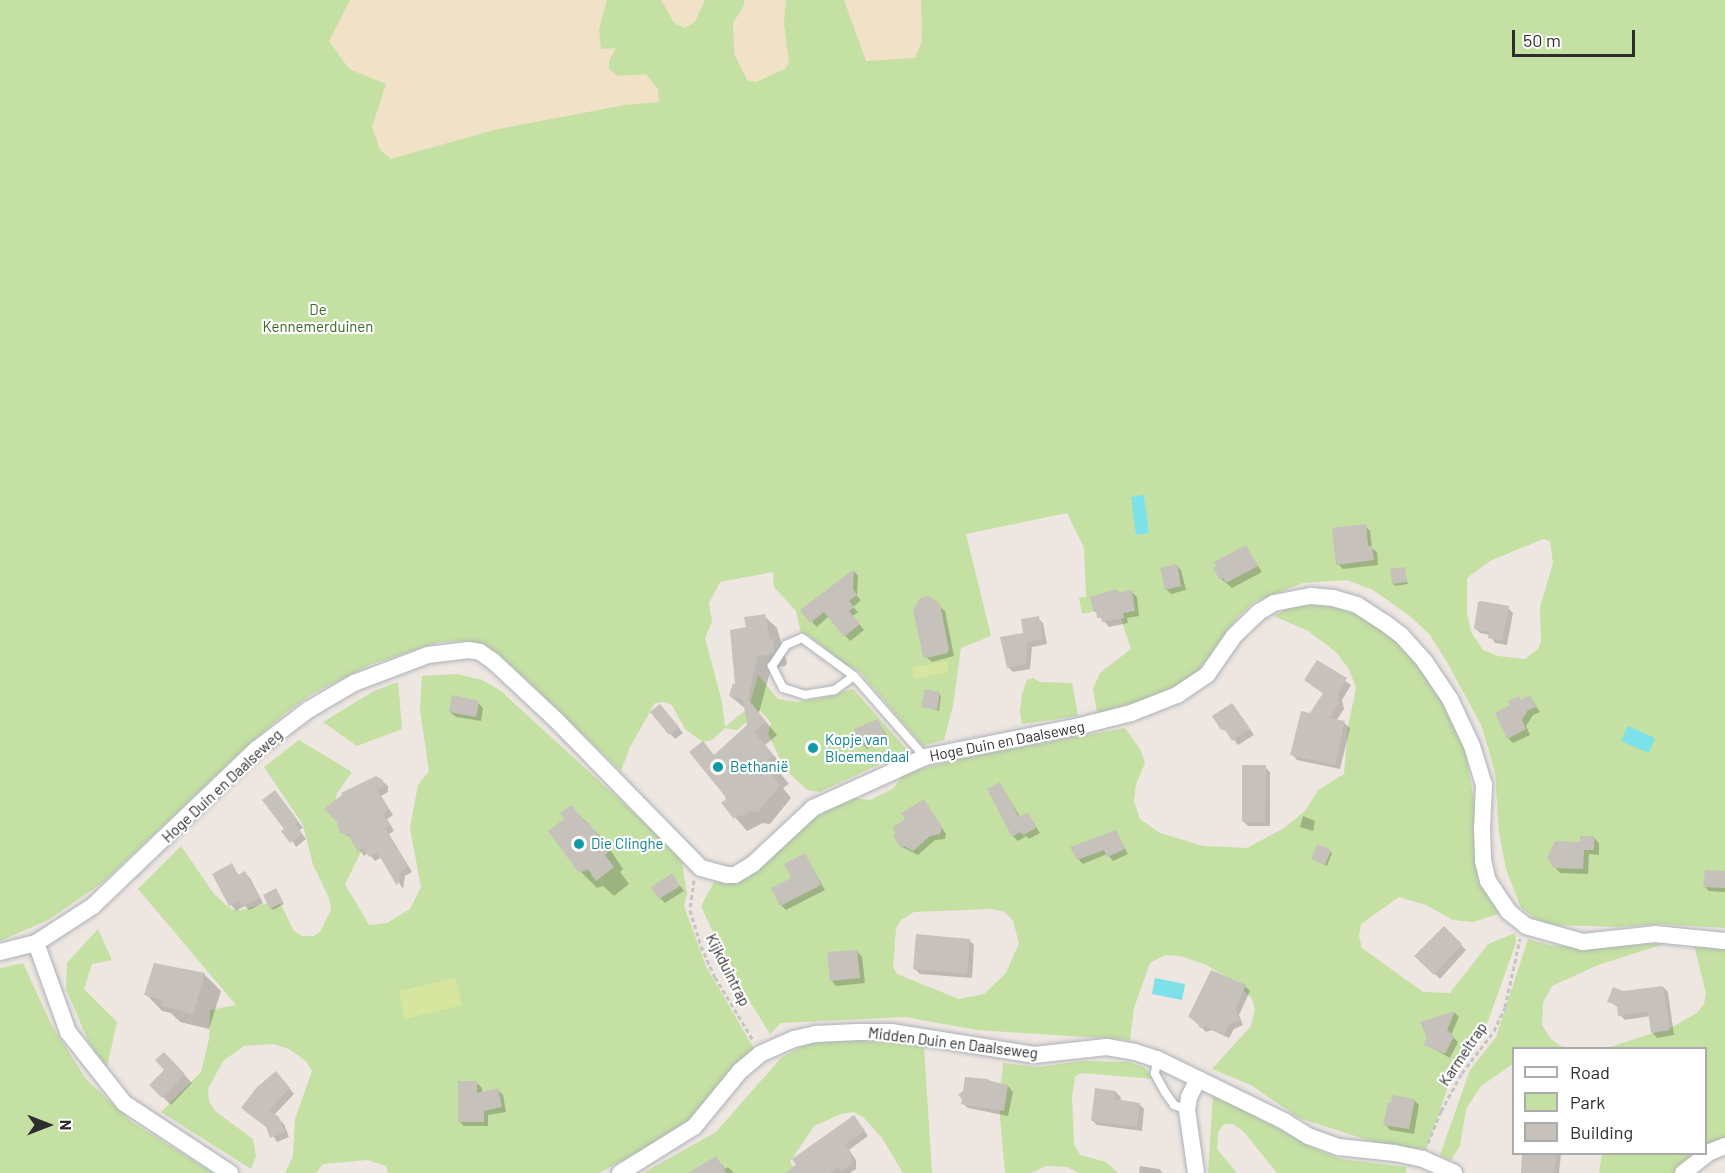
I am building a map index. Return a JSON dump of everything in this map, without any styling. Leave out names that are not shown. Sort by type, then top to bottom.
[{"type":"street","name":"Hoge Duin en Daalseweg","points":[[0,952],[36,944],[93,906],[257,749],[308,710],[354,683],[428,655],[448,651],[480,652],[493,661],[556,720],[701,868],[718,874],[735,874],[753,864],[813,808],[925,756],[1080,726],[1164,701],[1190,688],[1207,675],[1245,623],[1274,603],[1311,596],[1333,598],[1357,605],[1401,635],[1425,662],[1450,699],[1472,746],[1484,785],[1483,861],[1488,880],[1509,912],[1526,926],[1583,942],[1655,934],[1725,940]]},
{"type":"street","points":[[36,944],[68,1032],[124,1103],[230,1173]]},
{"type":"street","name":"Midden Duin en Daalseweg","points":[[620,1173],[694,1127],[740,1071],[760,1054],[794,1039],[816,1034],[891,1032],[1034,1055],[1107,1047],[1157,1059],[1284,1121],[1308,1137],[1340,1147],[1395,1153],[1423,1159],[1454,1173]]},
{"type":"street","points":[[1196,1173],[1188,1110],[1189,1097],[1198,1079]]},
{"type":"street","points":[[1707,1154],[1725,1146]]},
{"type":"street","points":[[1683,1173],[1706,1155]]},
{"type":"lane","points":[[854,676],[835,690],[805,695],[783,688],[772,666],[786,645],[802,638],[854,676],[925,756]]},
{"type":"lane","points":[[1157,1059],[1155,1074],[1165,1092],[1174,1105],[1188,1110]]},
{"type":"path","name":"Kijkduintrap","points":[[701,868],[691,884],[691,918],[715,977],[756,1045]]},
{"type":"path","name":"Karmeltrap","points":[[1423,1159],[1446,1102],[1462,1073],[1498,1023],[1510,987],[1518,944],[1526,926]]},
{"type":"green space","name":"De Kennemerduinen","points":[[0,0],[1725,0],[1725,928],[1659,924],[1619,927],[1552,925],[1535,918],[1521,908],[1506,869],[1499,833],[1495,773],[1481,725],[1430,635],[1410,616],[1373,590],[1347,580],[1303,583],[1254,602],[1238,617],[1193,678],[1165,695],[1097,713],[1093,689],[1100,673],[1131,649],[1117,607],[1082,614],[1079,598],[1086,597],[1084,548],[1067,513],[966,534],[991,636],[961,648],[953,706],[944,740],[923,746],[860,672],[846,665],[809,636],[801,633],[796,611],[774,587],[773,572],[720,582],[709,603],[712,622],[705,638],[722,702],[725,727],[749,707],[758,675],[778,699],[797,702],[818,699],[853,689],[908,751],[820,792],[807,790],[785,769],[768,734],[771,723],[760,710],[737,730],[725,728],[712,740],[703,742],[685,729],[672,705],[664,702],[655,703],[630,747],[621,771],[511,665],[489,647],[466,641],[440,642],[372,664],[312,694],[246,747],[102,883],[48,920],[0,941]],"holes":[[[1144,496],[1149,533],[1137,535],[1131,497]],[[1543,539],[1550,541],[1553,563],[1540,607],[1541,641],[1538,649],[1525,659],[1498,656],[1483,650],[1471,632],[1467,613],[1467,578],[1490,561]]]},
{"type":"green space","points":[[1342,602],[1421,659],[1462,735],[1476,810],[1483,879],[1498,914],[1473,922],[1453,920],[1426,905],[1399,897],[1361,924],[1359,936],[1362,948],[1423,992],[1450,993],[1488,944],[1515,933],[1516,943],[1488,1021],[1449,1084],[1426,1150],[1377,1143],[1299,1118],[1251,1085],[1212,1069],[1251,1026],[1255,1009],[1252,999],[1234,981],[1204,964],[1180,956],[1165,955],[1150,963],[1134,1008],[1130,1040],[977,1030],[905,1017],[781,1023],[770,1034],[730,969],[701,906],[714,882],[740,881],[762,867],[815,818],[849,797],[870,800],[894,788],[904,773],[984,754],[1125,728],[1140,749],[1145,763],[1136,784],[1134,801],[1140,819],[1160,833],[1203,846],[1247,848],[1284,828],[1305,811],[1318,790],[1344,774],[1348,727],[1356,688],[1349,669],[1336,652],[1308,631],[1274,616],[1288,608]],"holes":[[[991,909],[1005,912],[1013,921],[1019,943],[1006,973],[984,994],[959,999],[897,974],[893,967],[896,929],[901,920],[914,912]]]},
{"type":"green space","points":[[947,661],[949,672],[914,679],[912,668]]},
{"type":"green space","points":[[457,674],[482,680],[501,691],[681,856],[687,894],[684,906],[706,966],[754,1049],[689,1125],[599,1173],[388,1173],[386,1166],[367,1160],[323,1164],[316,1173],[285,1173],[293,1156],[295,1119],[312,1071],[306,1061],[289,1049],[273,1044],[244,1046],[223,1061],[208,1089],[209,1101],[215,1111],[253,1139],[256,1156],[251,1169],[161,1112],[201,1072],[209,1039],[210,1010],[236,1005],[138,889],[181,846],[214,894],[234,910],[275,901],[281,905],[294,931],[302,936],[314,936],[320,932],[331,910],[329,898],[313,865],[303,825],[264,767],[299,740],[352,772],[337,793],[334,807],[362,850],[345,884],[369,925],[387,923],[410,909],[421,887],[410,828],[418,785],[429,771],[420,710],[422,676]]},
{"type":"green space","points":[[1033,678],[1040,682],[1072,683],[1078,716],[1022,724],[1020,711],[1022,694],[1027,680]]},
{"type":"green space","points":[[398,682],[402,729],[357,746],[323,722],[374,691]]},
{"type":"green space","points":[[98,929],[112,960],[92,964],[84,989],[117,1022],[107,1067],[90,1045],[66,989],[67,963]]},
{"type":"green space","points":[[1528,939],[1549,945],[1581,948],[1667,943],[1598,965],[1552,986],[1543,1003],[1542,1025],[1550,1038],[1560,1046],[1566,1047],[1512,1047],[1512,1065],[1481,1086],[1466,1109],[1460,1146],[1451,1160],[1440,1155],[1470,1070],[1496,1037]]},
{"type":"green space","points":[[1694,945],[1725,948],[1725,1151],[1681,1173],[1599,1173],[1602,1155],[1707,1155],[1707,1047],[1610,1047],[1672,1027],[1697,1013],[1704,1004],[1706,993]]},
{"type":"green space","points":[[23,963],[51,1024],[86,1079],[132,1122],[213,1173],[0,1173],[0,968]]},
{"type":"green space","points":[[455,978],[462,1005],[405,1019],[399,991]]},
{"type":"green space","points":[[838,1040],[902,1043],[924,1047],[932,1173],[903,1173],[882,1138],[863,1117],[853,1112],[841,1114],[814,1126],[790,1162],[799,1173],[643,1173],[716,1132],[781,1058],[806,1044]]},
{"type":"green space","points":[[1083,1061],[1128,1062],[1144,1067],[1155,1079],[1081,1073],[1075,1077],[1072,1097],[1074,1144],[1080,1155],[1106,1162],[1118,1173],[1079,1173],[1067,1167],[1046,1166],[1031,1173],[1005,1173],[999,1105],[1003,1063],[1038,1067]]},
{"type":"green space","points":[[1213,1093],[1315,1149],[1341,1159],[1406,1167],[1406,1173],[1277,1173],[1243,1131],[1233,1124],[1224,1124],[1218,1132],[1217,1149],[1237,1173],[1208,1173]]},
{"type":"sand","points":[[350,0],[607,0],[599,29],[601,49],[616,48],[609,61],[609,69],[618,76],[646,74],[658,89],[659,102],[625,105],[494,130],[391,159],[380,150],[372,127],[386,84],[349,69],[329,41]]},
{"type":"sand","points":[[661,0],[705,0],[695,22],[685,28],[674,23]]},
{"type":"sand","points":[[744,0],[786,0],[784,23],[789,63],[785,69],[756,82],[747,80],[734,54],[733,23],[744,5]]},
{"type":"sand","points":[[844,0],[921,0],[922,41],[915,58],[866,61]]},
{"type":"water","points":[[1144,495],[1149,533],[1136,535],[1131,497]]},
{"type":"water","points":[[1628,726],[1655,738],[1649,753],[1621,741]]},
{"type":"water","points":[[1155,978],[1185,984],[1182,1000],[1152,994]]},
{"type":"building","points":[[1366,524],[1368,546],[1372,546],[1374,560],[1336,565],[1332,528]]},
{"type":"building","points":[[1246,545],[1258,566],[1226,583],[1223,578],[1220,580],[1213,568],[1217,566],[1214,562]]},
{"type":"building","points":[[1177,564],[1181,586],[1165,590],[1160,568]]},
{"type":"building","points":[[1405,567],[1407,582],[1392,584],[1390,569]]},
{"type":"building","points":[[854,569],[853,589],[857,595],[849,601],[854,607],[849,611],[860,624],[844,637],[824,612],[810,623],[800,610]]},
{"type":"building","points":[[1117,589],[1118,593],[1132,590],[1135,611],[1123,613],[1124,618],[1102,622],[1101,618],[1097,618],[1096,610],[1093,611],[1090,597]]},
{"type":"building","points":[[929,596],[940,604],[949,650],[947,653],[926,658],[923,656],[913,610],[920,598]]},
{"type":"building","points":[[1478,602],[1509,606],[1502,641],[1488,638],[1489,632],[1474,629]]},
{"type":"building","name":"Bethanië","points":[[765,614],[770,640],[773,639],[775,650],[772,654],[758,656],[748,699],[766,722],[754,732],[773,756],[768,760],[777,770],[772,775],[780,785],[758,812],[750,811],[742,817],[739,814],[734,819],[721,803],[726,799],[724,795],[689,752],[703,741],[714,755],[747,725],[743,700],[729,696],[733,683],[735,684],[730,630],[746,627],[744,617]]},
{"type":"building","points":[[1039,616],[1043,639],[1027,642],[1026,664],[1007,668],[1000,637],[1023,633],[1021,619]]},
{"type":"building","points":[[1317,660],[1347,678],[1338,694],[1340,696],[1337,701],[1340,702],[1330,718],[1345,721],[1335,765],[1290,755],[1301,711],[1310,713],[1323,693],[1304,680]]},
{"type":"building","points":[[925,689],[940,692],[937,710],[921,707]]},
{"type":"building","points":[[452,695],[479,701],[476,717],[449,712]]},
{"type":"building","points":[[1530,695],[1536,707],[1528,710],[1522,720],[1526,729],[1507,739],[1495,713],[1510,705],[1508,701],[1519,696],[1521,700]]},
{"type":"building","points":[[1232,703],[1250,729],[1232,741],[1224,728],[1221,730],[1212,716]]},
{"type":"building","points":[[660,704],[679,727],[669,735],[650,712]]},
{"type":"building","points":[[878,719],[885,734],[861,745],[854,729]]},
{"type":"building","points":[[1242,765],[1266,765],[1265,822],[1242,822]]},
{"type":"building","points":[[376,776],[383,780],[384,787],[377,790],[389,810],[383,813],[390,825],[385,828],[408,866],[401,871],[397,886],[377,852],[369,857],[363,848],[358,852],[348,835],[340,833],[337,822],[324,809],[342,795],[341,793]]},
{"type":"building","points":[[1000,782],[1019,817],[1028,812],[1036,828],[1023,835],[1020,832],[1012,837],[987,789]]},
{"type":"building","points":[[275,790],[299,822],[295,824],[302,834],[290,843],[281,831],[284,829],[262,800]]},
{"type":"building","points":[[924,799],[942,827],[940,834],[930,836],[913,851],[904,846],[901,848],[893,835],[896,832],[892,828],[905,819],[901,813]]},
{"type":"building","name":"Die Clinghe","points":[[571,805],[600,838],[599,840],[608,852],[605,855],[614,867],[596,881],[588,869],[579,873],[548,831],[564,819],[560,813]]},
{"type":"building","points":[[1116,830],[1125,849],[1107,857],[1104,850],[1077,860],[1070,847]]},
{"type":"building","points":[[1580,836],[1594,836],[1594,850],[1584,850],[1583,869],[1554,868],[1547,858],[1555,841],[1580,842]]},
{"type":"building","points":[[1317,844],[1331,850],[1325,865],[1311,859]]},
{"type":"building","points":[[805,853],[821,885],[780,906],[771,888],[791,878],[784,864]]},
{"type":"building","points":[[232,863],[238,875],[245,871],[259,898],[243,906],[240,901],[229,906],[212,874]]},
{"type":"building","points":[[1705,870],[1725,871],[1725,888],[1703,887]]},
{"type":"building","points":[[672,873],[680,886],[659,899],[651,887]]},
{"type":"building","points":[[276,888],[283,902],[270,909],[263,895]]},
{"type":"building","points":[[1444,926],[1462,944],[1434,975],[1414,956]]},
{"type":"building","points":[[916,934],[970,939],[967,974],[913,969]]},
{"type":"building","points":[[857,950],[860,978],[830,981],[827,952]]},
{"type":"building","points":[[154,963],[205,973],[193,1014],[162,1006],[163,1000],[144,995]]},
{"type":"building","points":[[1211,970],[1246,985],[1235,1009],[1240,1020],[1229,1024],[1224,1034],[1206,1026],[1200,1028],[1197,1022],[1188,1017]]},
{"type":"building","points":[[1663,986],[1670,1030],[1651,1033],[1648,1011],[1618,1016],[1617,1005],[1607,1002],[1613,987],[1623,991]]},
{"type":"building","points":[[1455,1011],[1447,1030],[1454,1036],[1445,1054],[1423,1045],[1427,1038],[1420,1022]]},
{"type":"building","points":[[164,1052],[185,1074],[162,1098],[149,1085],[164,1070],[155,1060]]},
{"type":"building","points":[[276,1071],[290,1088],[269,1110],[279,1117],[285,1132],[270,1138],[266,1127],[241,1108],[257,1087]]},
{"type":"building","points":[[965,1077],[989,1079],[988,1081],[1008,1085],[1004,1111],[961,1104],[962,1099],[958,1095],[963,1091]]},
{"type":"building","points":[[458,1081],[477,1081],[477,1093],[498,1088],[502,1107],[484,1111],[484,1122],[458,1122]]},
{"type":"building","points":[[1095,1088],[1116,1091],[1115,1099],[1140,1103],[1137,1127],[1091,1121]]},
{"type":"building","points":[[1392,1095],[1415,1099],[1409,1129],[1383,1125]]},
{"type":"building","points":[[854,1115],[865,1131],[845,1144],[851,1154],[852,1164],[843,1170],[837,1168],[830,1173],[785,1173],[796,1165],[792,1159]]},
{"type":"building","points":[[1522,1155],[1556,1155],[1554,1173],[1521,1173]]},
{"type":"building","points":[[716,1156],[726,1173],[688,1173]]},
{"type":"place","name":"Kopje van Bloemendaal","points":[[813,748]]},
{"type":"place","name":"Bethanië","points":[[718,767]]},
{"type":"place","name":"Die Clinghe","points":[[579,844]]}]
